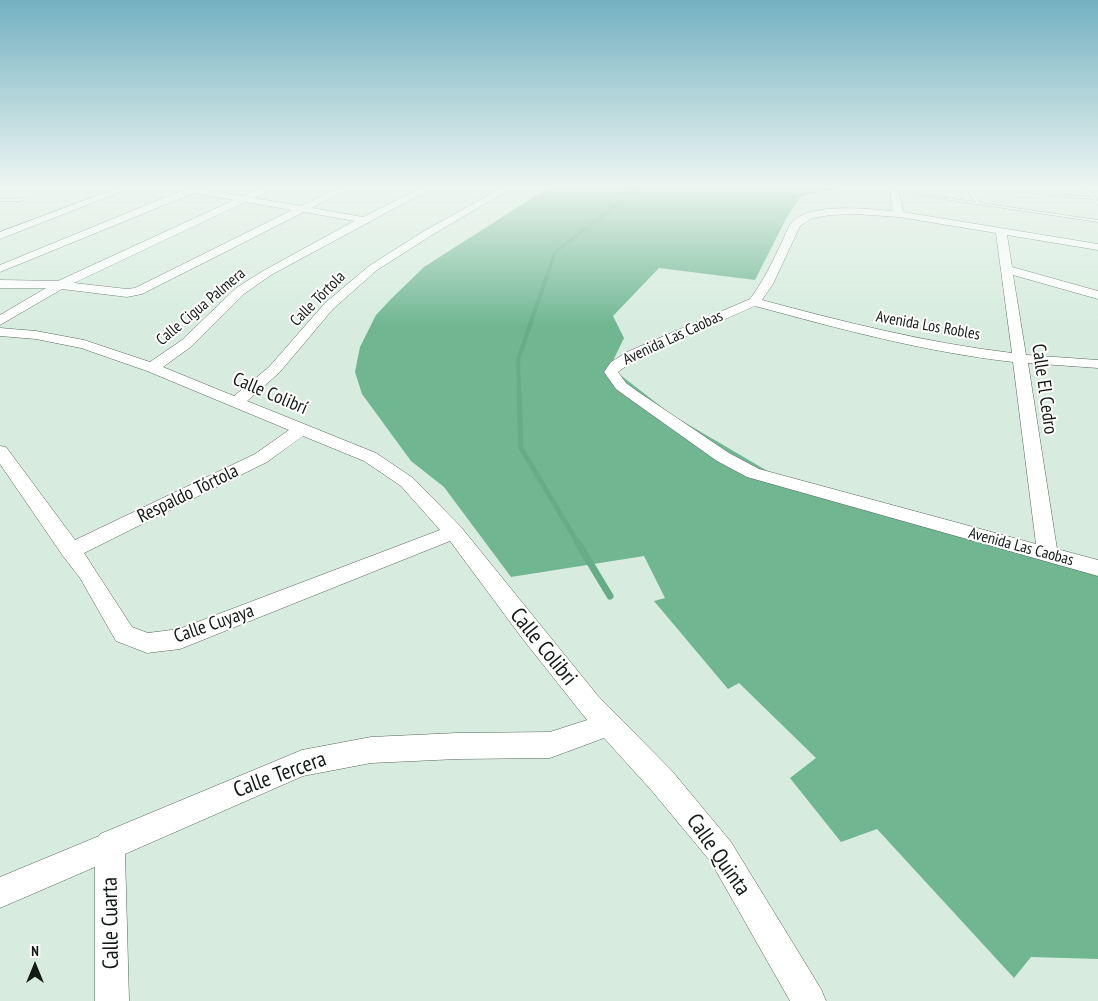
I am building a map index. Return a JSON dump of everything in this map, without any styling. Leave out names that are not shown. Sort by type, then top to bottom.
[{"type":"street","points":[[0,269],[86,234]]},
{"type":"street","points":[[0,321],[60,285],[170,234]]},
{"type":"street","points":[[0,284],[60,285],[132,292],[143,290],[253,234]]},
{"type":"street","name":"Calle Cigua Palmera","points":[[152,368],[187,343],[240,291],[297,255],[338,234]]},
{"type":"street","name":"Calle Tórtola","points":[[236,401],[274,370],[329,306],[373,268],[427,234]]},
{"type":"street","points":[[754,302],[767,284],[791,234]]},
{"type":"street","name":"Calle El Cedro","points":[[1001,234],[1048,554]]},
{"type":"street","points":[[1017,234],[1098,247]]},
{"type":"street","points":[[1006,269],[1098,295]]},
{"type":"street","name":"Avenida Los Robles","points":[[754,302],[901,340],[1019,358],[1098,364]]},
{"type":"street","name":"Avenida Las Caobas","points":[[754,302],[632,355],[614,367],[611,372],[612,375],[632,394],[745,470],[1098,568]]},
{"type":"street","name":"Calle Colibrí","points":[[0,332],[36,335],[84,344],[236,401],[370,457],[407,482],[454,532],[482,568]]},
{"type":"street","name":"Respaldo Tórtola","points":[[70,551],[261,458],[302,429]]},
{"type":"street","name":"Calle Cuyaya","points":[[0,452],[87,572],[124,634],[147,643],[180,639],[454,532]]},
{"type":"street","name":"Calle Colibri","points":[[482,568],[530,631],[607,725]]},
{"type":"street","name":"Calle Tercera","points":[[0,893],[110,844],[302,763],[371,750],[457,746],[550,745],[607,725]]},
{"type":"street","name":"Calle Quinta","points":[[607,725],[662,781],[721,852],[809,1001]]},
{"type":"street","name":"Calle Cuarta","points":[[110,844],[112,1001]]},
{"type":"green space","points":[[476,234],[779,234],[755,280],[659,268],[613,316],[624,338],[610,367],[672,415],[788,483],[1098,575],[1098,959],[1031,957],[1014,978],[877,829],[841,842],[790,778],[816,758],[739,683],[728,689],[654,601],[665,598],[644,556],[511,577],[444,487],[411,461],[362,394],[355,372],[360,347],[376,315],[424,267]]},
{"type":"waterway","points":[[547,277],[555,252],[579,234]]},
{"type":"waterway","points":[[519,393],[518,360],[547,275]]},
{"type":"waterway","points":[[519,392],[521,448],[579,545]]},
{"type":"waterway","points":[[578,543],[610,596]]}]
